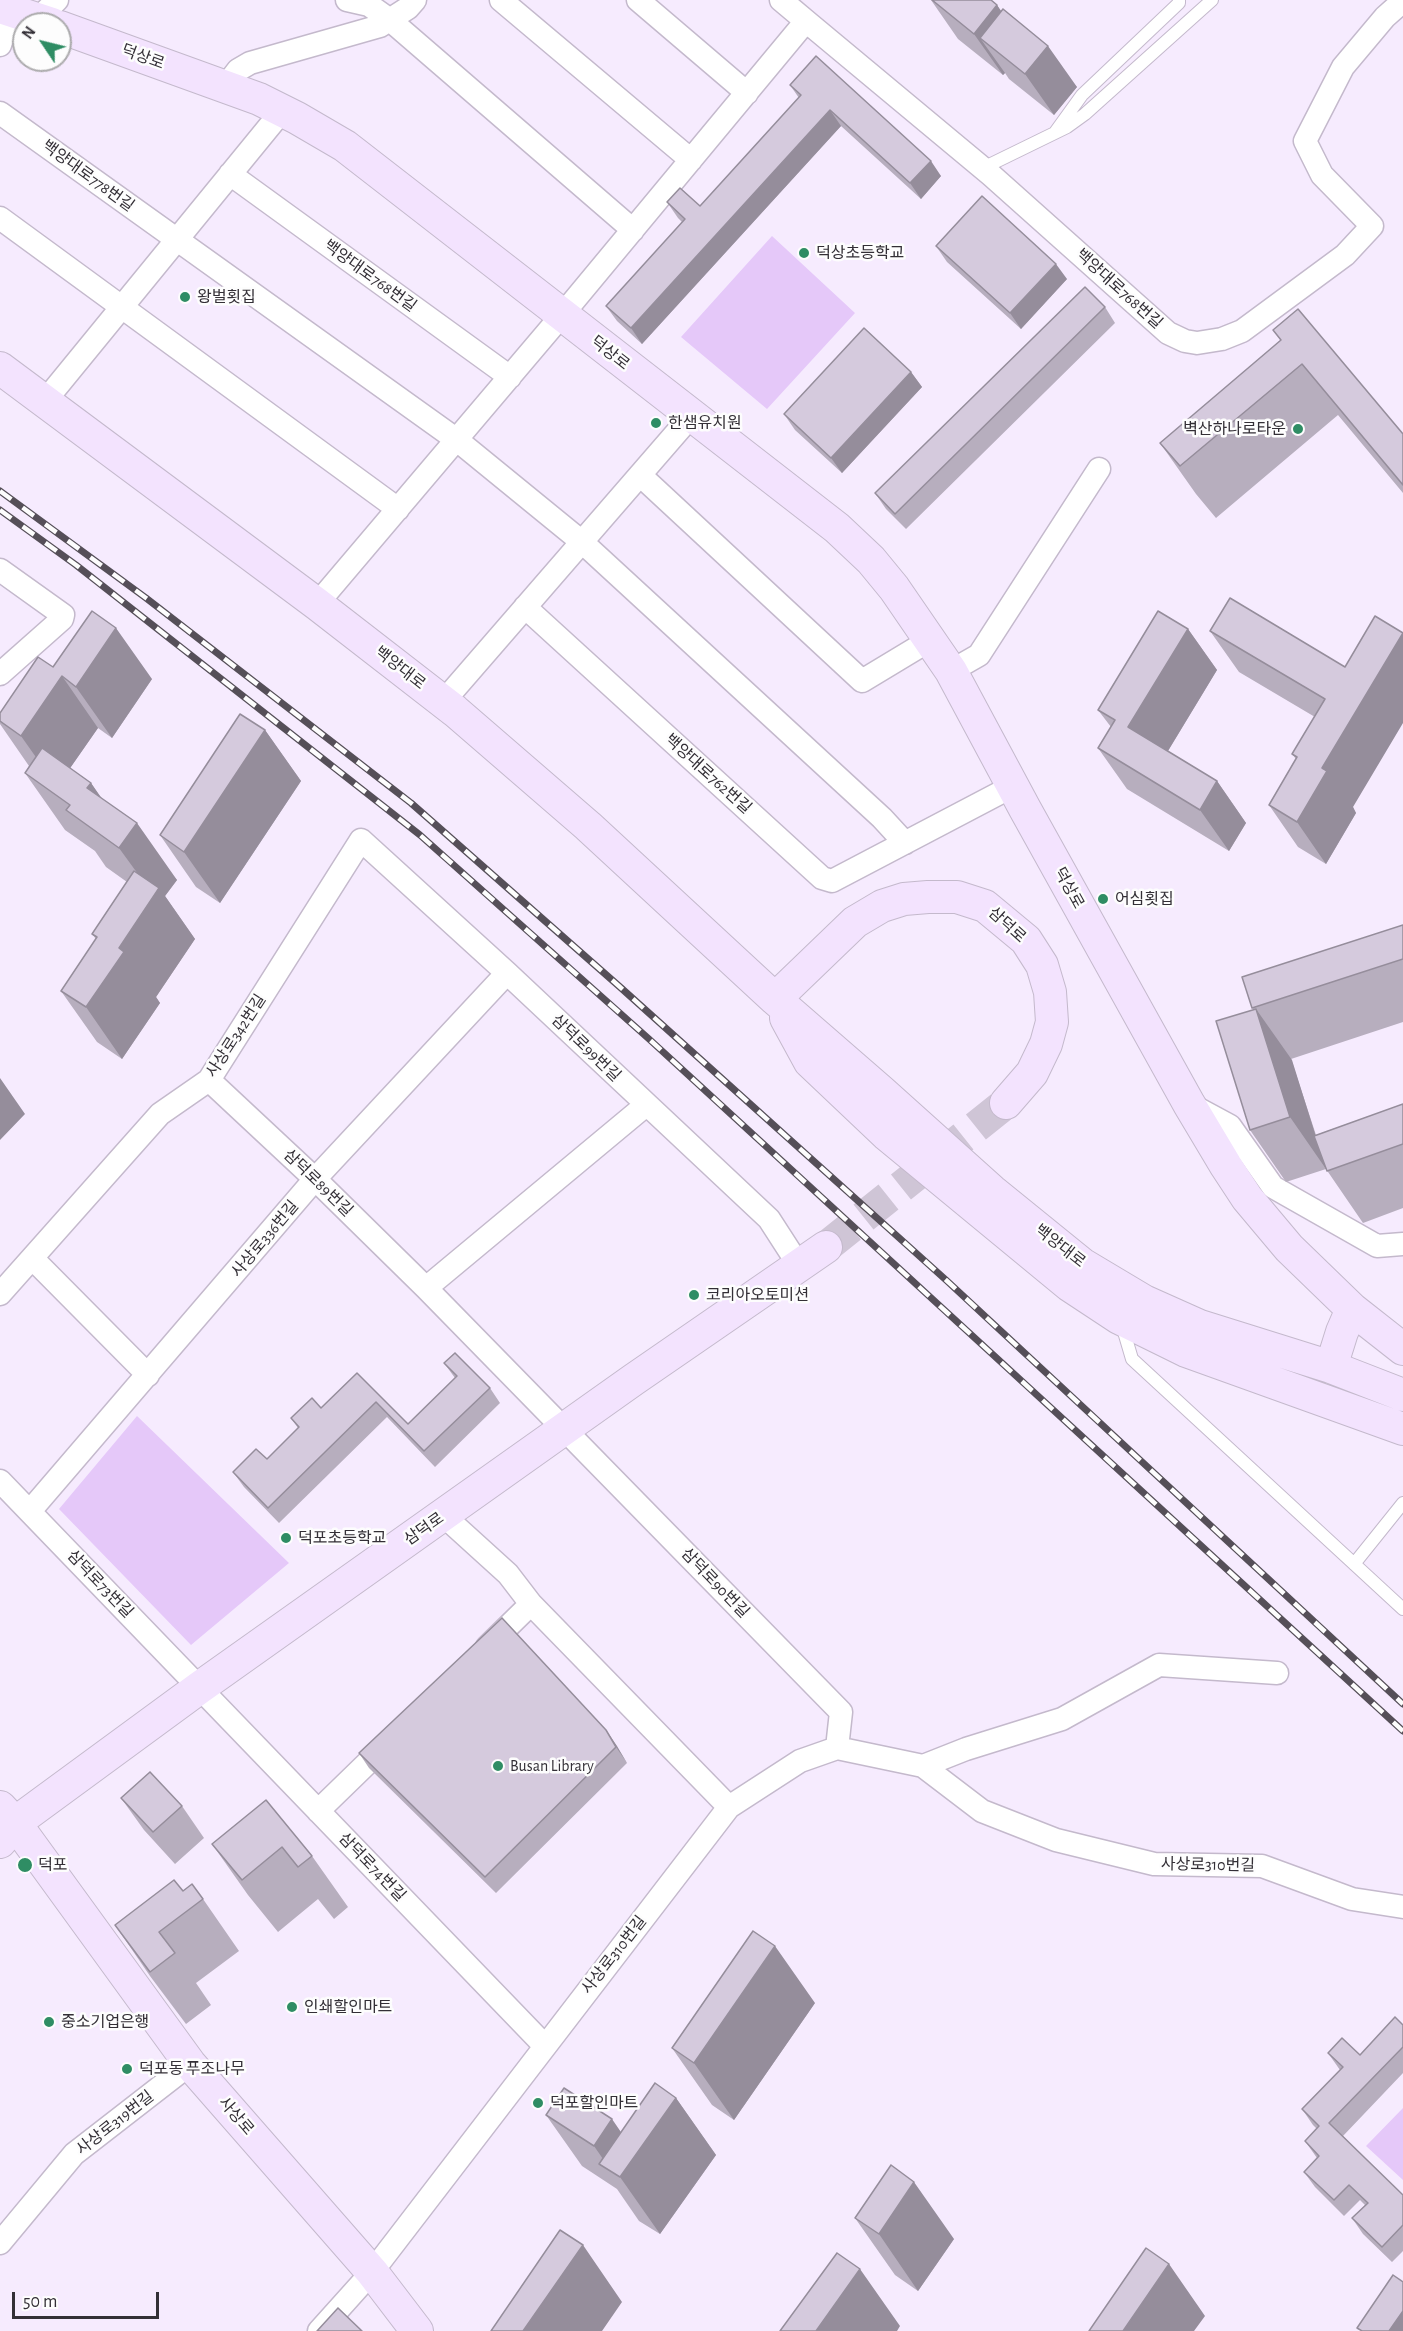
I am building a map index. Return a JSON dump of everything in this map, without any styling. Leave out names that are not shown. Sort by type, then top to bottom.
[{"type":"main road","name":"덕상로","points":[[72,28],[259,99],[345,146],[845,536],[871,560],[894,588],[951,671],[1012,786],[1189,1104],[1247,1198],[1289,1248],[1352,1309],[1403,1349]]},
{"type":"main road","name":"백양대로","points":[[0,368],[317,604],[443,702],[588,826],[775,999],[992,1191],[1082,1264],[1144,1301],[1200,1326],[1331,1367],[1403,1395]]},
{"type":"main road","name":"삼덕로","points":[[775,999],[855,922],[882,906],[904,899],[957,897],[985,906],[1026,940],[1042,965],[1050,992],[1052,1022],[1046,1044],[1032,1073],[1006,1103]]},
{"type":"main road","name":"백양대로","points":[[775,999],[810,1062],[886,1135],[1069,1285],[1119,1318],[1186,1351],[1403,1428]]},
{"type":"main road","name":"삼덕로","points":[[5,1824],[565,1429],[800,1267],[826,1246]]},
{"type":"main road","points":[[1331,1367],[1352,1309]]},
{"type":"main road","name":"사상로","points":[[5,1824],[190,2064],[372,2272],[417,2331]]},
{"type":"street","points":[[347,0],[369,5],[390,20],[633,230]]},
{"type":"street","points":[[225,87],[238,70],[250,63],[380,26],[408,8],[415,0]]},
{"type":"street","points":[[501,0],[691,160]]},
{"type":"street","points":[[638,0],[747,93]]},
{"type":"street","name":"백양대로768번길","points":[[781,0],[983,168],[1168,333],[1185,341],[1197,343],[1222,339],[1242,332],[1345,255],[1372,226],[1322,175],[1305,141],[1343,67],[1361,43],[1402,2]]},
{"type":"street","points":[[317,604],[510,377],[806,21]]},
{"type":"street","points":[[0,45],[12,35]]},
{"type":"street","points":[[45,401],[282,111]]},
{"type":"street","name":"백양대로778번길","points":[[0,113],[177,240]]},
{"type":"street","name":"백양대로768번길","points":[[230,174],[510,377]]},
{"type":"street","points":[[0,218],[398,509]]},
{"type":"street","points":[[177,240],[457,440],[582,542],[882,818],[905,843]]},
{"type":"street","points":[[443,702],[691,416]]},
{"type":"street","points":[[951,671],[979,655],[1099,469]]},
{"type":"street","points":[[640,475],[862,681],[930,640]]},
{"type":"street","points":[[0,570],[63,615],[62,620],[0,674]]},
{"type":"street","name":"백양대로762번길","points":[[525,607],[822,878],[832,881],[1012,786]]},
{"type":"street","name":"삼덕로99번길","points":[[361,840],[507,973],[769,1219],[800,1267]]},
{"type":"street","name":"사상로342번길","points":[[0,1294],[160,1114],[209,1080],[361,840]]},
{"type":"street","name":"사상로336번길","points":[[30,1511],[315,1179],[507,973]]},
{"type":"street","name":"삼덕로89번길","points":[[209,1080],[315,1179],[565,1429]]},
{"type":"street","points":[[1189,1104],[1230,1126],[1273,1187],[1377,1246],[1403,1244]]},
{"type":"street","points":[[426,1288],[646,1105]]},
{"type":"street","points":[[33,1259],[148,1375]]},
{"type":"street","name":"삼덕로90번길","points":[[565,1429],[841,1712],[837,1748]]},
{"type":"street","name":"삼덕로73번길","points":[[0,1481],[199,1688]]},
{"type":"street","points":[[443,1515],[508,1574],[531,1604],[729,1808]]},
{"type":"street","points":[[471,1662],[531,1604]]},
{"type":"street","points":[[922,1766],[966,1749],[1062,1719],[1159,1665],[1277,1673]]},
{"type":"street","name":"삼덕로74번길","points":[[199,1688],[544,2046]]},
{"type":"street","points":[[318,1810],[403,1728]]},
{"type":"street","name":"사상로310번길","points":[[319,2331],[372,2272],[729,1808],[800,1761],[837,1748],[922,1766],[982,1811],[1056,1840],[1154,1864],[1262,1866],[1352,1899],[1403,1907]]},
{"type":"street","name":"사상로319번길","points":[[0,2243],[74,2154],[190,2064]]},
{"type":"lane","points":[[1053,134],[1082,95],[1179,3],[1179,0]]},
{"type":"lane","points":[[983,168],[1053,134],[1085,114],[1212,0]]},
{"type":"lane","points":[[1119,1318],[1132,1359],[1403,1609]]},
{"type":"lane","points":[[1354,1563],[1403,1503]]},
{"type":"shaded area","points":[[772,236],[855,313],[767,409],[681,337]]},
{"type":"shaded area","points":[[137,1416],[289,1563],[191,1645],[59,1509]]},
{"type":"shaded area","points":[[1403,2108],[1403,2180],[1366,2146]]},
{"type":"building","points":[[932,0],[991,0],[997,5],[974,34]]},
{"type":"building","points":[[1003,9],[1048,46],[1025,74],[980,38]]},
{"type":"building","points":[[816,56],[931,161],[910,183],[830,110],[631,328],[606,306],[685,219],[667,202],[680,188],[700,206],[801,95],[790,85]]},
{"type":"building","points":[[982,196],[1056,264],[1010,313],[936,246]]},
{"type":"building","points":[[1085,287],[1105,307],[895,514],[875,493]]},
{"type":"building","points":[[1298,309],[1403,434],[1403,485],[1302,364],[1180,466],[1160,443],[1281,340],[1273,330]]},
{"type":"building","points":[[864,328],[911,372],[831,458],[784,414]]},
{"type":"building","points":[[1230,598],[1345,667],[1375,616],[1403,633],[1322,768],[1327,771],[1297,822],[1269,805],[1297,757],[1292,754],[1325,699],[1210,631]]},
{"type":"building","points":[[92,611],[116,628],[76,687],[62,676],[21,736],[0,721],[0,713],[38,657],[53,667]]},
{"type":"building","points":[[1158,611],[1188,629],[1128,727],[1217,781],[1200,810],[1098,748],[1115,720],[1098,710]]},
{"type":"building","points":[[240,714],[265,730],[184,852],[160,835]]},
{"type":"building","points":[[42,748],[91,783],[87,788],[137,823],[119,848],[66,810],[70,805],[25,773]]},
{"type":"building","points":[[134,871],[159,888],[119,948],[124,952],[86,1007],[61,991],[97,937],[92,934]]},
{"type":"building","points":[[1403,925],[1403,959],[1252,1008],[1242,977]]},
{"type":"building","points":[[1256,1009],[1290,1117],[1250,1130],[1216,1021]]},
{"type":"building","points":[[1403,1104],[1403,1144],[1327,1171],[1314,1136]]},
{"type":"building","points":[[455,1353],[490,1388],[424,1451],[376,1402],[268,1508],[233,1472],[256,1449],[267,1459],[299,1427],[291,1418],[312,1398],[321,1408],[357,1373],[408,1424],[457,1376],[444,1363]]},
{"type":"building","name":"Busan Library","points":[[502,1618],[606,1730],[616,1747],[485,1877],[359,1753]]},
{"type":"building","points":[[150,1772],[182,1806],[153,1832],[121,1798]]},
{"type":"building","points":[[266,1800],[312,1856],[298,1867],[282,1847],[242,1880],[212,1844]]},
{"type":"building","points":[[174,1880],[183,1891],[192,1884],[203,1899],[159,1932],[175,1953],[150,1972],[115,1925]]},
{"type":"building","points":[[753,1931],[775,1946],[694,2063],[672,2048]]},
{"type":"building","points":[[1395,2017],[1403,2025],[1403,2047],[1329,2123],[1403,2195],[1403,2225],[1382,2247],[1352,2218],[1368,2203],[1349,2185],[1334,2200],[1304,2172],[1319,2156],[1305,2141],[1319,2126],[1302,2109],[1343,2067],[1328,2053],[1342,2038],[1360,2055]]},
{"type":"building","points":[[655,2083],[676,2098],[620,2177],[599,2164]]},
{"type":"building","points":[[564,2088],[612,2119],[594,2146],[546,2115]]},
{"type":"building","points":[[891,2165],[914,2182],[879,2234],[855,2218]]},
{"type":"building","points":[[560,2230],[583,2245],[523,2331],[491,2331]]},
{"type":"building","points":[[1146,2248],[1169,2264],[1123,2331],[1089,2331]]},
{"type":"building","points":[[837,2253],[860,2269],[816,2331],[780,2331]]},
{"type":"building","points":[[1393,2275],[1403,2282],[1403,2311],[1389,2331],[1362,2331],[1357,2328]]},
{"type":"building","points":[[338,2308],[362,2331],[317,2331]]},
{"type":"tunnel","points":[[826,1247],[1006,1103]]},
{"type":"railway","points":[[0,491],[146,598],[411,803],[946,1280],[1403,1704]]},
{"type":"railway","points":[[0,510],[76,565],[420,835],[649,1039],[1403,1731]]},
{"type":"place","name":"덕상초등학교","points":[[804,253]]},
{"type":"place","name":"왕벌횟집","points":[[185,297]]},
{"type":"place","name":"한샘유치원","points":[[656,423]]},
{"type":"place","name":"벽산하나로타운","points":[[1298,429]]},
{"type":"place","name":"어심횟집","points":[[1103,899]]},
{"type":"place","name":"코리아오토미션","points":[[694,1295]]},
{"type":"place","name":"덕포초등학교","points":[[286,1538]]},
{"type":"place","name":"Busan Library","points":[[498,1766]]},
{"type":"place","name":"덕포","points":[[25,1865]]},
{"type":"place","name":"인쇄할인마트","points":[[292,2007]]},
{"type":"place","name":"중소기업은행","points":[[49,2022]]},
{"type":"place","name":"덕포동 푸조나무","points":[[127,2069]]},
{"type":"place","name":"덕포할인마트","points":[[538,2103]]}]
